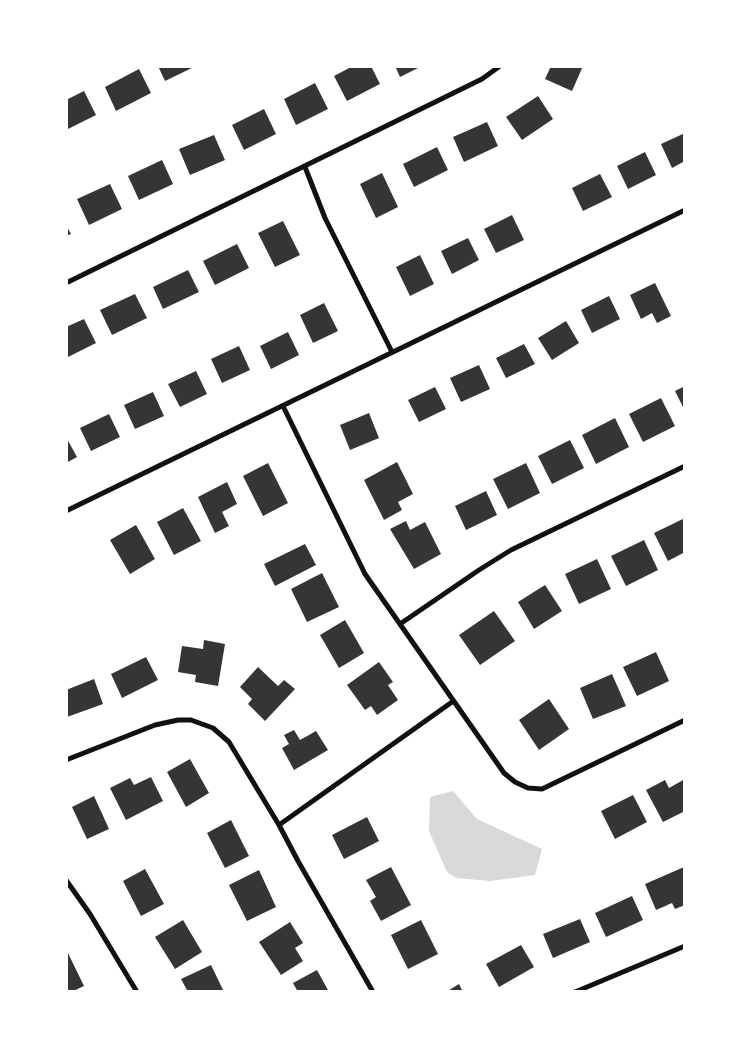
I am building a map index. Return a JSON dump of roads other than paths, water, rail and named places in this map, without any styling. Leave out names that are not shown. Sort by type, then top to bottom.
[{"type":"street","points":[[66,283],[482,79],[500,66]]},
{"type":"street","points":[[305,167],[325,218],[392,352]]},
{"type":"street","points":[[66,511],[685,210]]},
{"type":"street","points":[[284,406],[365,574],[452,702],[504,773],[515,782],[528,788],[542,789],[685,720]]},
{"type":"street","points":[[400,624],[512,550],[685,466]]},
{"type":"street","points":[[279,825],[452,702]]},
{"type":"street","points":[[66,760],[155,725],[178,720],[191,720],[213,728],[229,742],[279,825],[298,862],[373,992]]},
{"type":"street","points":[[66,880],[90,914],[137,992]]},
{"type":"street","points":[[575,992],[685,946]]}]
